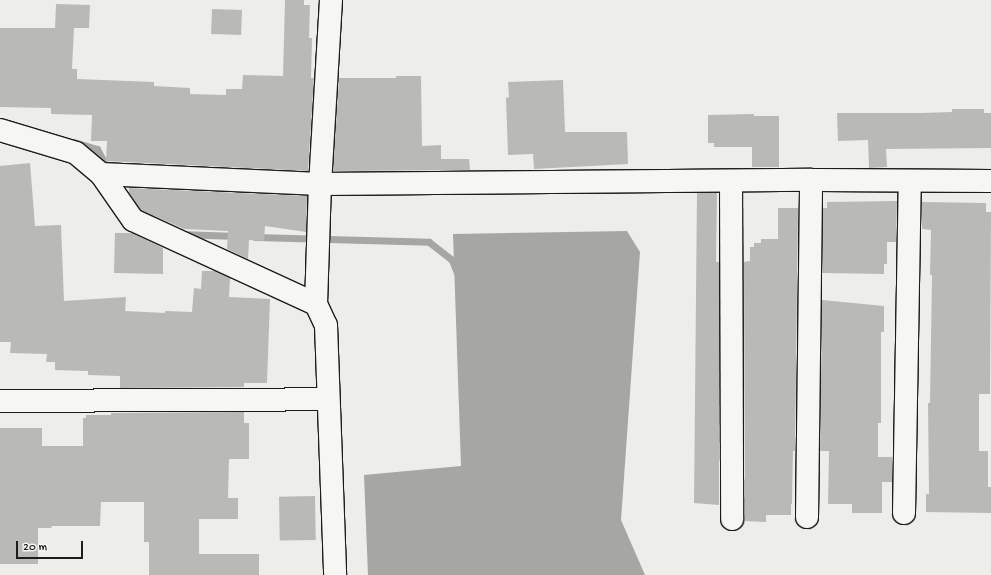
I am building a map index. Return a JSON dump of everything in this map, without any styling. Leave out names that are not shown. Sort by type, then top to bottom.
[{"type":"street","points":[[331,0],[320,184],[316,304],[326,325],[335,575]]},
{"type":"street","points":[[0,130],[76,153],[101,174],[133,220],[316,304]]},
{"type":"street","points":[[101,174],[320,184],[811,180],[991,181]]},
{"type":"street","points":[[807,517],[811,180]]},
{"type":"street","points":[[731,181],[732,519]]},
{"type":"street","points":[[904,513],[910,181]]},
{"type":"street","points":[[0,401],[328,399]]},
{"type":"shaded area","points":[[627,231],[640,252],[621,520],[645,575],[368,575],[364,475],[461,466],[453,234]]},
{"type":"building","points":[[285,0],[304,0],[304,5],[310,5],[309,38],[312,38],[311,78],[314,78],[308,171],[106,161],[107,141],[91,141],[92,115],[51,114],[51,108],[0,107],[0,28],[55,28],[56,4],[90,5],[89,28],[74,28],[72,69],[77,69],[77,79],[154,82],[154,86],[190,88],[190,94],[226,95],[226,89],[242,89],[243,75],[283,76]]},
{"type":"building","points":[[212,9],[242,10],[241,35],[211,34]]},
{"type":"building","points":[[396,76],[421,76],[422,146],[441,145],[441,159],[469,159],[470,170],[333,171],[339,78],[396,78]]},
{"type":"building","points":[[563,80],[565,132],[627,132],[628,164],[534,169],[533,154],[508,155],[506,98],[509,97],[508,82]]},
{"type":"building","points":[[952,109],[984,109],[984,113],[991,113],[991,148],[886,149],[887,167],[869,168],[868,140],[838,141],[837,113],[952,112]]},
{"type":"building","points":[[754,114],[754,116],[779,116],[779,167],[752,167],[752,147],[714,147],[714,143],[708,143],[708,115]]},
{"type":"building","points":[[30,163],[35,226],[61,225],[64,301],[126,297],[125,311],[165,313],[165,311],[192,312],[194,288],[201,289],[202,271],[215,271],[230,278],[229,297],[270,299],[267,383],[244,383],[244,387],[120,388],[120,376],[88,375],[88,371],[55,370],[55,362],[46,362],[47,354],[10,353],[11,342],[0,342],[0,166]]},
{"type":"building","points":[[129,188],[307,196],[306,232],[265,226],[264,241],[249,240],[248,259],[227,249],[228,231],[184,229],[141,210],[129,193]]},
{"type":"building","points":[[697,193],[717,193],[716,262],[719,262],[719,505],[694,503]]},
{"type":"building","points":[[897,201],[896,242],[887,242],[887,264],[884,264],[884,274],[822,273],[823,208],[827,208],[827,202]]},
{"type":"building","points":[[922,202],[986,203],[986,212],[991,212],[990,394],[979,394],[979,451],[988,451],[988,487],[991,487],[991,513],[926,512],[926,494],[929,494],[928,403],[930,403],[932,275],[930,275],[931,230],[922,229]]},
{"type":"building","points":[[778,208],[798,208],[795,451],[793,451],[791,515],[766,515],[766,522],[745,521],[744,262],[750,261],[750,247],[754,247],[754,243],[761,243],[761,239],[778,239]]},
{"type":"building","points":[[115,233],[132,233],[163,248],[163,274],[114,273]]},
{"type":"building","points":[[822,300],[884,306],[884,332],[881,332],[881,423],[878,423],[878,457],[892,457],[892,482],[882,482],[882,513],[852,513],[852,504],[828,504],[829,451],[820,451]]},
{"type":"building","points":[[244,412],[244,423],[249,423],[249,459],[229,459],[228,498],[238,498],[238,519],[199,519],[199,554],[259,554],[259,575],[149,575],[149,542],[144,542],[144,502],[101,502],[100,526],[52,526],[51,528],[38,528],[38,564],[0,564],[0,428],[42,428],[42,446],[83,446],[83,418],[86,418],[86,415],[111,415],[111,413]]},
{"type":"building","points":[[315,496],[316,540],[280,541],[279,497]]},
{"type":"waterway","points":[[74,142],[97,149],[108,170]]},
{"type":"waterway","points":[[131,202],[153,219]]},
{"type":"waterway","points":[[181,234],[236,236]]},
{"type":"waterway","points":[[255,237],[429,242],[452,260],[457,273]]}]
